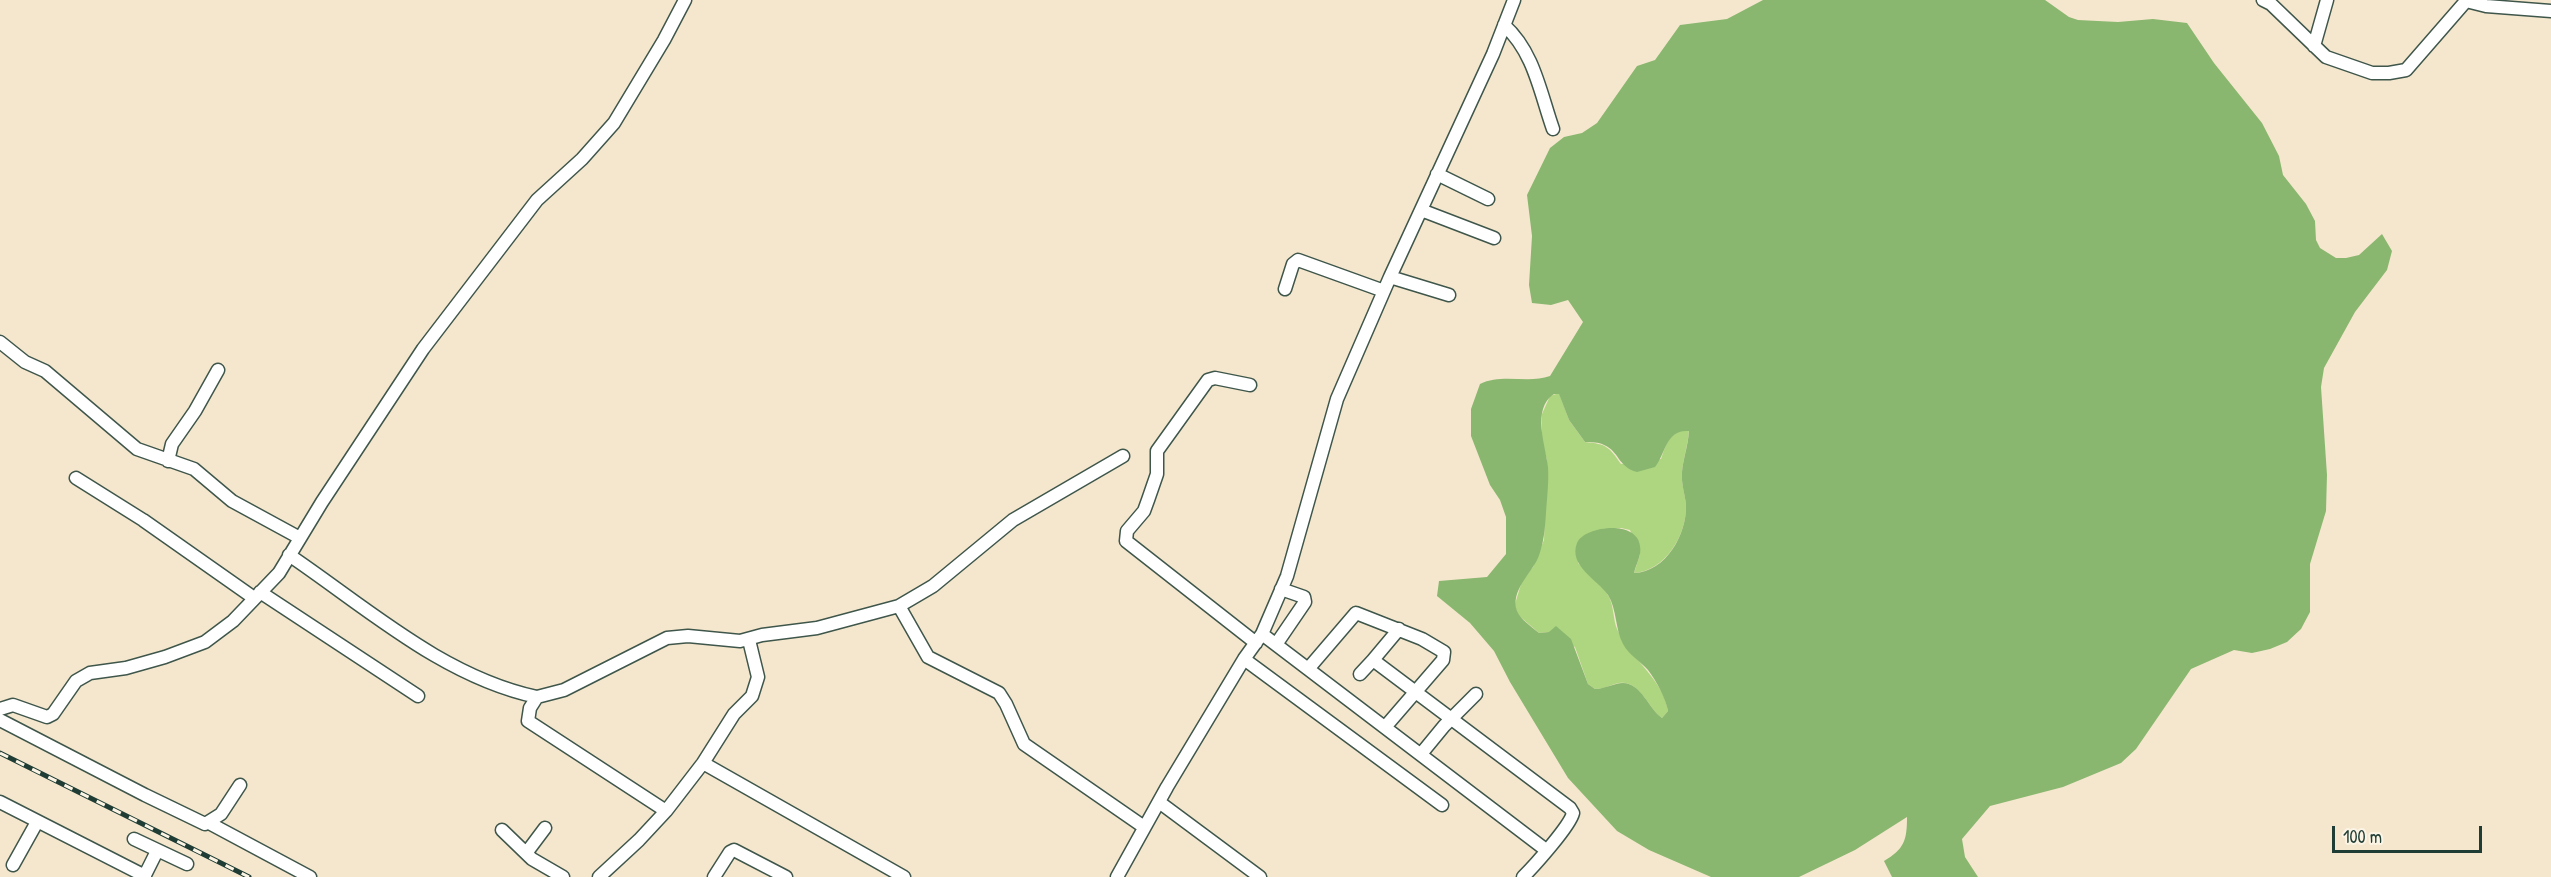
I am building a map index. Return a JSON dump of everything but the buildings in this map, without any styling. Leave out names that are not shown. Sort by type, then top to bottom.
[{"type":"street","points":[[0,698],[47,717],[54,714],[76,681],[90,673],[136,666],[205,642],[233,621],[279,573],[423,349],[537,200],[582,159],[614,123],[664,40],[685,0]]},
{"type":"street","points":[[1117,877],[1144,827],[1244,659],[1259,638],[1281,589],[1337,399],[1390,277],[1494,54],[1514,0]]},
{"type":"street","points":[[2264,0],[2326,57],[2372,72],[2390,73],[2406,69],[2466,1],[2486,6],[2551,11]]},
{"type":"street","points":[[2314,46],[2327,0]]},
{"type":"street","points":[[1504,25],[1523,46],[1533,68],[1553,129]]},
{"type":"street","points":[[1437,174],[1488,199]]},
{"type":"street","points":[[1421,210],[1494,238]]},
{"type":"street","points":[[1285,289],[1293,264],[1298,260],[1384,291]]},
{"type":"street","points":[[1390,277],[1449,295]]},
{"type":"street","points":[[0,342],[25,362],[45,371],[134,447],[149,455],[194,469],[232,501],[300,538]]},
{"type":"street","points":[[168,461],[172,444],[195,411],[218,370]]},
{"type":"street","points":[[1250,385],[1215,378],[1208,380],[1157,451],[1157,474],[1144,511],[1127,531],[1126,541],[1259,638],[1277,643],[1546,850]]},
{"type":"street","points":[[289,555],[366,611],[440,657],[479,679],[512,692],[537,697],[564,690],[667,638],[688,636],[729,641],[749,639],[762,634],[817,628],[899,606],[933,586],[1013,520],[1123,456]]},
{"type":"street","points":[[76,478],[204,562],[418,696]]},
{"type":"street","points":[[1277,643],[1305,602],[1304,597],[1281,589]]},
{"type":"street","points":[[899,606],[928,657],[999,693],[1020,739],[1029,748],[1144,827]]},
{"type":"street","points":[[1308,669],[1356,613],[1422,639],[1444,652],[1443,660],[1386,726]]},
{"type":"street","points":[[1360,674],[1399,629]]},
{"type":"street","points":[[599,877],[666,811],[703,763],[734,714],[752,696],[756,686],[757,666],[749,639]]},
{"type":"street","points":[[1244,659],[1442,805]]},
{"type":"street","points":[[1373,660],[1570,808],[1573,813],[1572,820],[1523,877]]},
{"type":"street","points":[[1421,754],[1476,694]]},
{"type":"street","points":[[537,697],[530,708],[528,721],[666,811]]},
{"type":"street","points":[[0,709],[13,705]]},
{"type":"street","points":[[0,720],[205,824],[210,823],[221,814],[240,785]]},
{"type":"street","points":[[703,763],[904,877]]},
{"type":"street","points":[[0,802],[145,877],[158,851]]},
{"type":"street","points":[[1159,802],[1260,877]]},
{"type":"street","points":[[13,865],[36,822]]},
{"type":"street","points":[[210,823],[310,877]]},
{"type":"street","points":[[527,852],[545,828]]},
{"type":"street","points":[[502,830],[539,864],[563,877]]},
{"type":"street","points":[[134,839],[187,864]]},
{"type":"street","points":[[714,877],[730,852],[734,850],[772,874],[786,877]]},
{"type":"green space","points":[[1763,0],[2045,0],[2069,17],[2078,20],[2118,22],[2153,19],[2187,23],[2214,63],[2262,123],[2279,156],[2283,175],[2306,204],[2315,221],[2316,240],[2320,248],[2336,258],[2346,258],[2359,255],[2382,234],[2392,251],[2387,270],[2355,312],[2324,368],[2321,387],[2327,475],[2326,511],[2310,564],[2310,612],[2301,629],[2287,642],[2270,649],[2252,653],[2234,650],[2191,669],[2136,749],[2121,763],[2063,787],[1990,806],[1962,839],[1965,857],[1978,877],[1892,877],[1884,861],[1903,844],[1907,817],[1855,850],[1799,877],[1711,877],[1649,850],[1617,831],[1568,778],[1494,651],[1470,623],[1437,596],[1439,581],[1487,577],[1506,554],[1506,517],[1500,500],[1490,485],[1471,436],[1471,409],[1480,384],[1497,379],[1533,379],[1550,376],[1583,322],[1568,300],[1551,305],[1532,303],[1529,285],[1532,236],[1527,195],[1550,148],[1564,137],[1582,133],[1597,123],[1637,66],[1655,60],[1680,25],[1727,19]],"holes":[[[1554,394],[1559,394],[1569,420],[1585,442],[1600,443],[1609,448],[1626,467],[1637,472],[1655,467],[1671,438],[1681,431],[1689,431],[1682,472],[1686,505],[1683,528],[1665,559],[1645,571],[1634,573],[1640,556],[1637,537],[1630,532],[1610,528],[1589,532],[1577,543],[1575,551],[1580,566],[1608,595],[1625,648],[1648,670],[1660,690],[1668,711],[1662,718],[1640,692],[1629,684],[1620,683],[1595,689],[1588,684],[1571,639],[1556,626],[1549,632],[1539,633],[1523,620],[1517,611],[1516,597],[1538,558],[1545,530],[1548,473],[1541,418],[1547,401]]]},
{"type":"green space","points":[[1559,393],[1569,420],[1585,442],[1607,447],[1621,464],[1661,459],[1673,435],[1689,430],[1682,472],[1685,516],[1683,528],[1672,550],[1655,566],[1634,573],[1640,555],[1630,530],[1602,529],[1578,563],[1609,597],[1617,629],[1623,640],[1660,688],[1668,711],[1662,718],[1638,690],[1626,683],[1595,689],[1588,684],[1575,647],[1549,632],[1539,633],[1517,614],[1515,604],[1522,581],[1533,567],[1544,540],[1547,460],[1542,442],[1542,414],[1550,396]]},
{"type":"railway","points":[[0,753],[249,877]]}]
